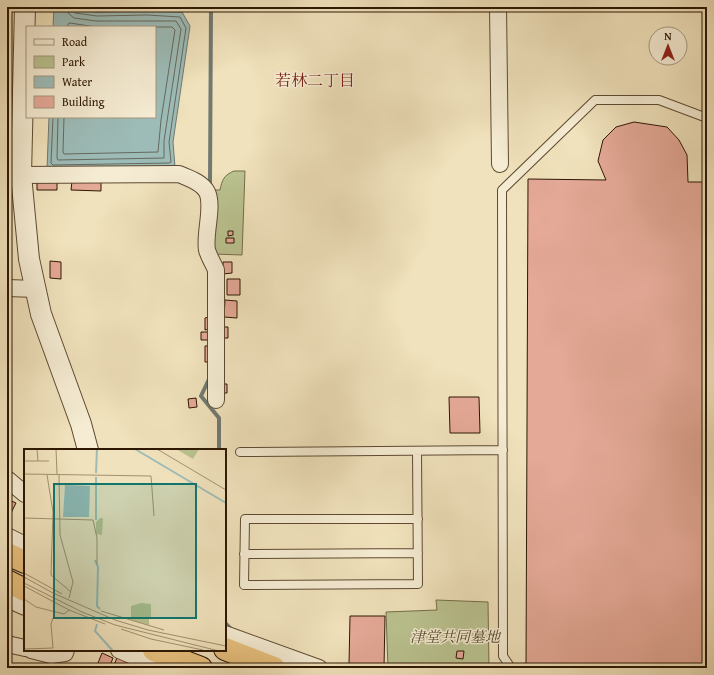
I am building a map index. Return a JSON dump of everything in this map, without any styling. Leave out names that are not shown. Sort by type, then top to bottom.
[{"type":"highway","points":[[7,554],[24,562]]},
{"type":"highway","points":[[7,581],[24,590]]},
{"type":"highway","points":[[226,649],[274,668]]},
{"type":"highway","points":[[157,651],[201,668]]},
{"type":"street","points":[[25,7],[14,174],[29,259],[41,314],[76,410],[88,449]]},
{"type":"street","points":[[498,7],[500,164]]},
{"type":"street","points":[[14,174],[179,174],[195,181],[207,190],[209,198],[207,249],[216,270],[216,400]]},
{"type":"street","points":[[7,288],[36,289]]},
{"type":"street","points":[[7,479],[24,493]]},
{"type":"street","points":[[7,536],[24,544]]},
{"type":"street","points":[[7,599],[24,608]]},
{"type":"street","points":[[226,634],[319,668]]},
{"type":"street","points":[[7,644],[24,648]]},
{"type":"street","points":[[34,651],[51,656],[65,653],[66,651]]},
{"type":"street","points":[[122,651],[162,668]]},
{"type":"lane","points":[[511,668],[503,656],[502,190],[595,100],[658,100],[707,118]]},
{"type":"lane","points":[[240,452],[503,450]]},
{"type":"lane","points":[[417,451],[418,519],[418,584],[244,585],[245,519],[418,519]]},
{"type":"lane","points":[[244,554],[418,553]]},
{"type":"green space","points":[[234,171],[245,171],[242,255],[213,254],[213,190],[220,190],[224,178]]},
{"type":"green space","name":"津堂共同墓地","points":[[436,600],[488,602],[489,668],[388,668],[386,612],[437,610]]},
{"type":"water","points":[[54,7],[97,12],[182,12],[190,26],[173,142],[175,167],[47,169],[49,118],[156,118],[156,26],[53,26]]},
{"type":"building","points":[[7,7],[9,7],[9,23],[7,23]]},
{"type":"building","points":[[634,122],[667,127],[679,140],[687,155],[688,182],[707,182],[707,668],[526,668],[528,179],[606,180],[598,161],[603,140],[616,127]]},
{"type":"building","points":[[37,180],[57,180],[57,190],[37,190]]},
{"type":"building","points":[[72,181],[101,182],[101,191],[71,190]]},
{"type":"building","points":[[8,185],[9,204],[7,204]]},
{"type":"building","points":[[228,231],[233,231],[233,235],[228,236]]},
{"type":"building","points":[[226,238],[234,238],[234,243],[226,243]]},
{"type":"building","points":[[50,261],[61,262],[61,279],[50,278]]},
{"type":"building","points":[[223,262],[232,262],[232,273],[223,274]]},
{"type":"building","points":[[227,279],[240,279],[240,295],[227,295]]},
{"type":"building","points":[[225,300],[237,301],[237,318],[224,317]]},
{"type":"building","points":[[209,317],[209,329],[205,330],[205,318]]},
{"type":"building","points":[[220,327],[228,327],[228,338],[221,338]]},
{"type":"building","points":[[201,332],[208,332],[208,340],[201,340]]},
{"type":"building","points":[[205,346],[209,346],[210,362],[205,362]]},
{"type":"building","points":[[218,384],[227,384],[227,393],[219,393]]},
{"type":"building","points":[[449,397],[479,397],[480,433],[450,433]]},
{"type":"building","points":[[196,398],[197,407],[189,408],[188,399]]},
{"type":"building","points":[[7,499],[16,503],[7,521]]},
{"type":"building","points":[[350,616],[385,616],[384,668],[357,668],[349,665]]},
{"type":"building","points":[[457,651],[464,651],[463,659],[456,658]]},
{"type":"building","points":[[102,653],[113,658],[109,668],[96,668]]},
{"type":"building","points":[[118,655],[144,668],[113,668]]},
{"type":"waterway","points":[[210,182],[211,7]]},
{"type":"waterway","points":[[210,377],[201,396],[219,418],[219,449]]},
{"type":"waterway","points":[[226,624],[230,628]]},
{"type":"district","name":"若林二丁目","points":[[315,80]]}]
